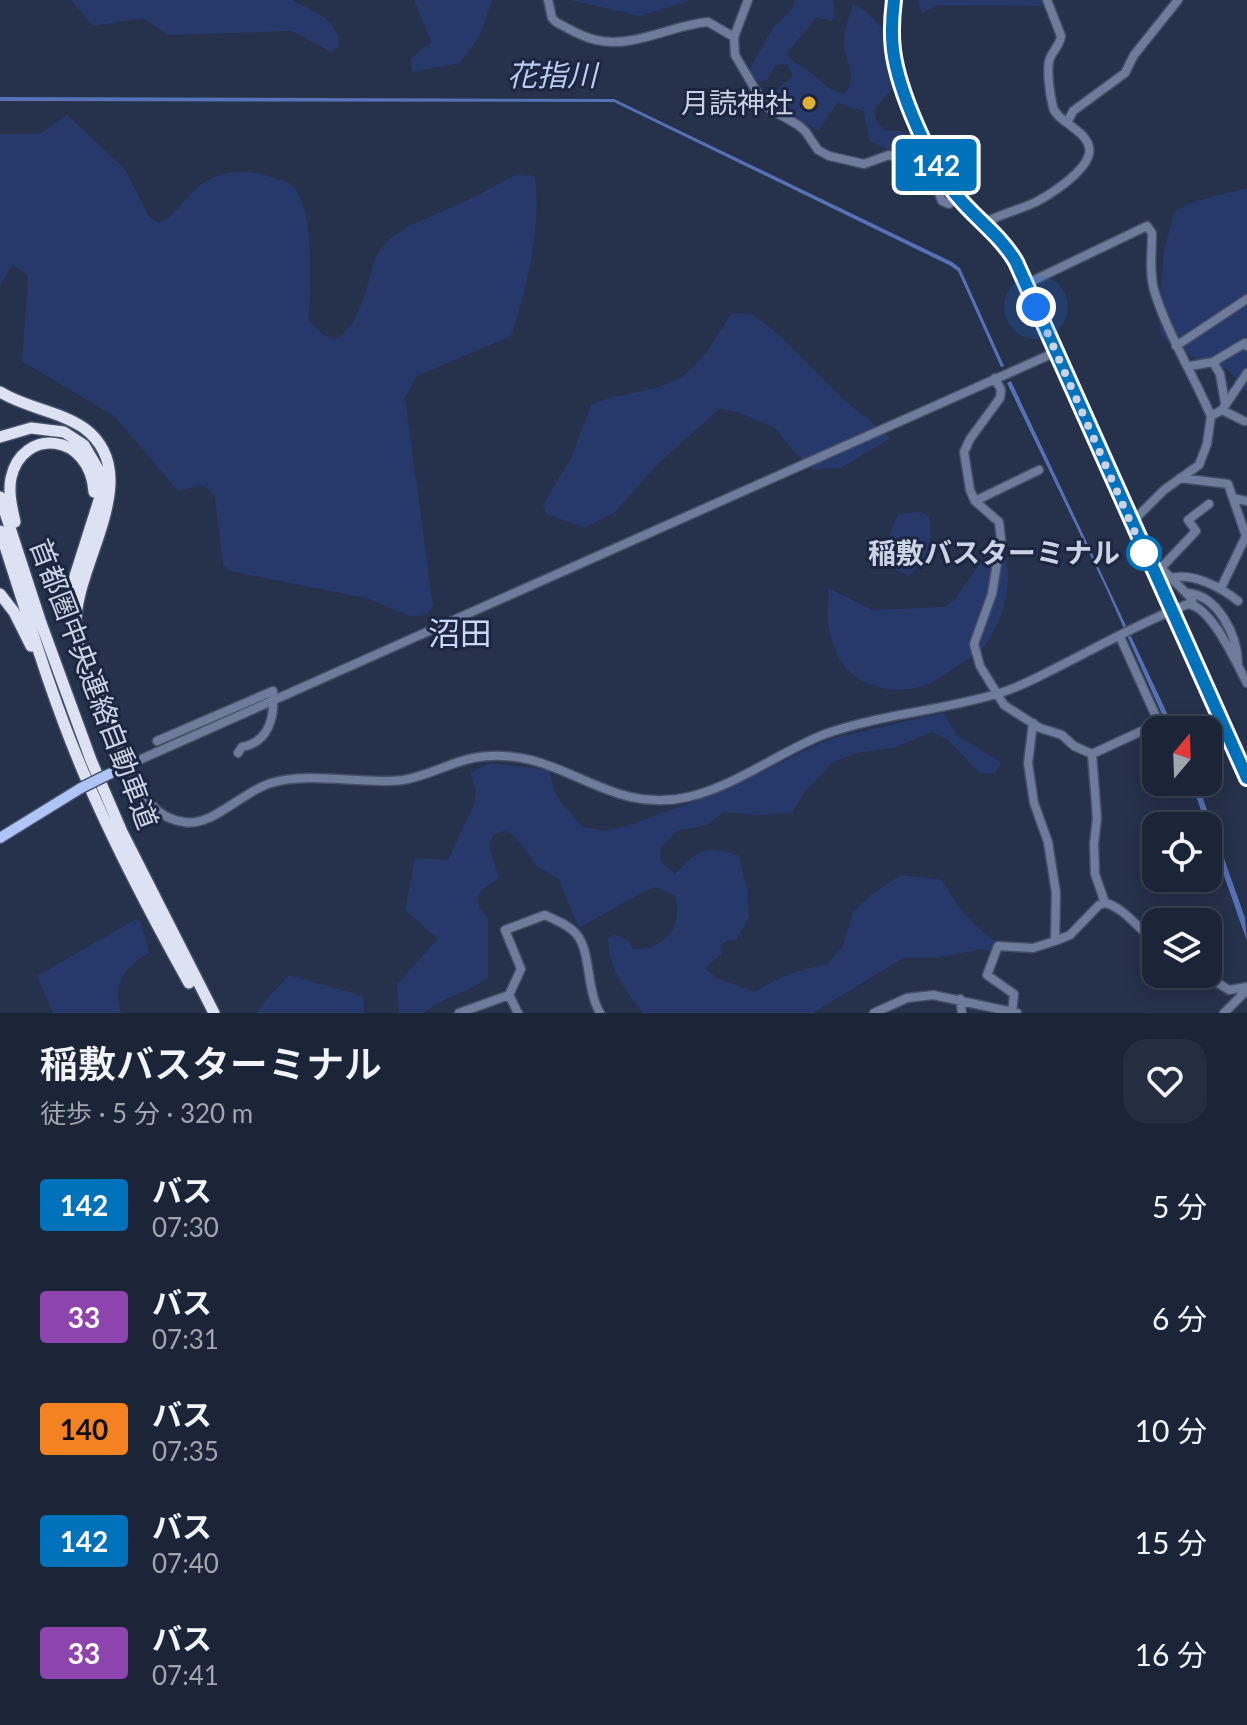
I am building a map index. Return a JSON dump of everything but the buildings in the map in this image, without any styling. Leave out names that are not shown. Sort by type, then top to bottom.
[{"type":"highway","points":[[0,392],[24,405],[80,426],[99,444],[107,458],[110,477],[108,505],[97,522]]},
{"type":"highway","points":[[0,434],[32,422],[55,422],[76,431],[97,451],[106,477],[107,491],[77,601],[73,631],[76,647],[124,749],[128,765]]},
{"type":"highway","points":[[28,581],[10,487],[13,470],[25,454],[42,444],[54,444],[69,447],[83,457],[94,482],[97,522]]},
{"type":"highway","name":"首都圏中央連絡自動車道","points":[[0,497],[67,697],[110,803],[180,951],[214,1013]]},
{"type":"highway","name":"首都圏中央連絡自動車道","points":[[0,531],[54,697],[110,833],[139,893],[206,1013]]},
{"type":"highway","points":[[0,594],[18,620],[54,697]]},
{"type":"main road","points":[[894,0],[892,29],[896,67],[935,162],[958,198],[1010,253],[1026,284],[1247,778]]},
{"type":"main road","points":[[0,838],[81,788],[128,765]]},
{"type":"street","points":[[548,0],[556,22],[597,41],[641,38],[708,22],[734,37]]},
{"type":"street","points":[[748,0],[734,37],[738,64],[756,95],[770,111],[805,131],[818,150],[829,156],[864,164],[889,155],[903,158],[933,178],[942,201],[949,204],[958,198]]},
{"type":"street","points":[[984,223],[1036,202],[1083,167],[1089,146],[1068,121],[1056,115],[1053,108],[1049,66],[1061,36],[1047,0]]},
{"type":"street","points":[[1068,121],[1073,111],[1125,73],[1134,55],[1178,0]]},
{"type":"street","points":[[1026,284],[1147,226],[1152,233],[1153,287],[1176,346],[1190,366],[1211,416],[1207,444],[1199,465],[1164,490],[1131,523]]},
{"type":"street","points":[[1176,346],[1247,299]]},
{"type":"street","points":[[1190,366],[1213,362],[1245,343],[1247,346]]},
{"type":"street","points":[[1056,352],[128,765],[155,810],[172,819],[192,823],[212,818],[246,793],[280,781],[403,780],[491,756],[525,757],[539,761],[633,799],[674,800],[705,792],[804,742],[854,724],[996,695],[1193,604]]},
{"type":"street","points":[[1213,362],[1220,374],[1224,407],[1244,421]]},
{"type":"street","points":[[1211,416],[1224,407],[1244,384],[1247,373]]},
{"type":"street","points":[[995,378],[1001,390],[1000,398],[964,452],[970,490],[975,501],[999,522],[1001,539],[992,594],[974,644],[980,666],[996,695],[1011,710],[1092,754],[1159,723],[1121,636]]},
{"type":"street","points":[[975,501],[1039,470]]},
{"type":"street","points":[[1180,478],[1228,484],[1246,536],[1221,588]]},
{"type":"street","points":[[1233,498],[1247,501]]},
{"type":"street","points":[[1209,504],[1188,520],[1196,531],[1161,568],[1216,628],[1247,683]]},
{"type":"street","points":[[1171,578],[1179,575],[1221,588],[1238,601]]},
{"type":"street","points":[[1186,593],[1200,597],[1220,614],[1235,638],[1238,666]]},
{"type":"street","points":[[157,741],[273,691],[274,715],[262,738],[258,743],[242,747],[238,753]]},
{"type":"street","points":[[1033,723],[1028,763],[1034,803],[1048,842],[1056,893],[1055,941]]},
{"type":"street","points":[[1092,754],[1097,818],[1095,874],[1105,903]]},
{"type":"street","points":[[874,1013],[921,995],[960,999],[1014,1012],[1014,994],[987,975],[998,946],[1033,948],[1070,935],[1099,905],[1105,903],[1116,906],[1142,933]]},
{"type":"street","points":[[459,1013],[509,995],[521,969],[505,930],[545,915],[576,932],[582,943],[590,992],[600,1013]]},
{"type":"street","points":[[1222,986],[1229,990],[1247,988]]},
{"type":"street","points":[[1224,1013],[1247,988]]},
{"type":"street","points":[[509,995],[518,1013]]},
{"type":"street","points":[[960,999],[962,1013]]},
{"type":"shaded area","points":[[71,0],[292,0],[326,18],[338,35],[339,47],[331,52],[292,31],[167,35],[143,18],[93,26]]},
{"type":"shaded area","points":[[414,0],[492,0],[480,35],[460,63],[412,72],[411,59],[431,42]]},
{"type":"shaded area","points":[[571,0],[691,0],[639,16]]},
{"type":"shaded area","points":[[795,0],[833,0],[835,18],[831,21],[817,17],[786,54],[837,92],[844,94],[851,79],[844,37],[853,4],[887,30],[896,85],[874,110],[877,122],[886,131],[903,132],[914,137],[931,162],[929,167],[870,141],[863,111],[837,103],[819,130],[773,103],[773,94],[793,75],[786,64],[776,65],[767,80],[758,82],[749,70],[773,27],[791,10]]},
{"type":"shaded area","points":[[917,0],[1042,0],[1045,6],[940,5],[922,13]]},
{"type":"shaded area","name":"花指川","points":[[0,97],[614,99],[952,262],[960,268],[1004,366],[1001,367],[958,271],[614,102],[0,101]]},
{"type":"shaded area","points":[[67,115],[125,169],[149,216],[159,223],[212,178],[234,172],[250,172],[289,183],[298,192],[307,226],[310,247],[309,320],[323,335],[338,339],[353,323],[375,258],[386,242],[407,227],[517,174],[535,176],[537,196],[532,257],[511,336],[417,376],[405,398],[433,605],[428,614],[410,616],[366,598],[230,571],[223,565],[215,498],[211,491],[202,485],[178,491],[114,416],[22,361],[28,276],[12,264],[0,286],[0,134],[40,134]]},
{"type":"shaded area","points":[[1247,188],[1247,392],[1227,369],[1203,362],[1172,347],[1160,333],[1159,304],[1164,252],[1174,212],[1193,202]]},
{"type":"shaded area","points":[[732,313],[752,314],[777,333],[843,399],[891,438],[841,468],[812,469],[774,427],[735,411],[719,409],[657,465],[615,512],[585,528],[546,514],[543,505],[572,456],[591,405],[681,377],[703,356]]},
{"type":"shaded area","points":[[1011,381],[1168,716],[1163,716],[1106,588],[1007,383]]},
{"type":"shaded area","points":[[921,512],[929,516],[930,542],[925,556],[909,576],[896,570],[885,554],[898,514]]},
{"type":"shaded area","points":[[994,544],[1002,550],[1007,561],[1007,594],[998,624],[978,653],[937,680],[908,689],[872,685],[843,665],[835,650],[828,622],[828,588],[873,610],[945,607],[955,599]]},
{"type":"shaded area","points":[[943,713],[959,737],[1001,762],[995,774],[980,773],[947,739],[932,732],[893,748],[856,753],[832,763],[804,793],[792,813],[760,815],[724,812],[706,825],[677,831],[660,849],[661,862],[675,874],[703,851],[718,850],[739,856],[749,917],[736,940],[728,940],[721,945],[722,954],[704,968],[717,978],[755,992],[790,974],[827,965],[843,946],[853,912],[872,894],[901,875],[942,880],[970,920],[1009,950],[1003,954],[981,949],[937,958],[903,958],[813,1013],[643,1013],[615,970],[608,939],[613,934],[629,941],[633,949],[644,949],[663,941],[677,917],[675,896],[656,887],[579,928],[558,878],[537,867],[507,830],[493,835],[489,846],[499,878],[482,890],[478,897],[479,907],[488,918],[488,977],[424,1013],[399,1013],[397,984],[438,939],[405,910],[415,858],[448,860],[474,805],[476,791],[470,773],[490,763],[549,770],[555,794],[582,827],[606,831],[717,793],[829,739]]},
{"type":"shaded area","points":[[1196,796],[1202,796],[1208,812],[1202,812]]},
{"type":"shaded area","points":[[1222,853],[1245,918],[1247,941],[1222,870]]},
{"type":"shaded area","points":[[136,919],[141,923],[149,953],[133,964],[122,977],[118,994],[121,1013],[53,1013],[37,976]]},
{"type":"shaded area","points":[[289,975],[363,996],[364,1013],[257,1013]]},
{"type":"bus line","name":"142","points":[[894,0],[892,29],[896,67],[935,162],[958,198],[995,234],[1016,262],[1247,778]]},
{"type":"place","name":"月読神社","points":[[809,103]]},
{"type":"place","name":"稲敷バスターミナル","points":[[1144,553]]},
{"type":"district","name":"沼田","points":[[460,634]]},
{"type":"route","points":[[1036,307],[1144,553]]}]
